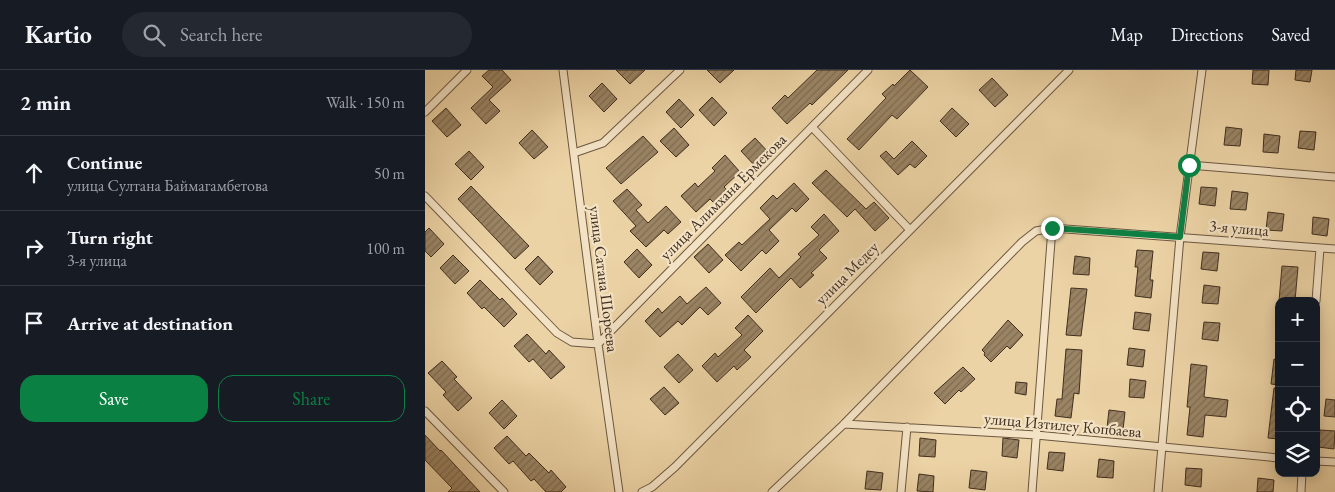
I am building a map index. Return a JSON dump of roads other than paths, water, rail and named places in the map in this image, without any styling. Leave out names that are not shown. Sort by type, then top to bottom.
[{"type":"street","points":[[425,112],[467,70]]},
{"type":"street","name":"улица Сатана Шореева","points":[[563,70],[619,492]]},
{"type":"street","points":[[573,153],[603,143],[680,70]]},
{"type":"street","name":"улица Алимхана Ермекова","points":[[598,344],[868,70]]},
{"type":"street","points":[[1159,492],[1180,237],[1203,70]]},
{"type":"street","name":"улица Медеу","points":[[642,492],[652,487],[675,467],[1067,71]]},
{"type":"street","points":[[812,127],[910,230]]},
{"type":"street","points":[[1189,165],[1335,176]]},
{"type":"street","points":[[425,196],[557,333],[571,342],[598,344]]},
{"type":"street","points":[[772,492],[844,424],[1021,242],[1036,231],[1052,228],[1032,492]]},
{"type":"street","name":"3-я улица","points":[[1052,228],[1335,249]]},
{"type":"street","points":[[1316,297],[1320,248]]},
{"type":"street","points":[[425,411],[503,492]]},
{"type":"street","name":"улица Изтилеу Копбаева","points":[[844,424],[1036,435],[1275,458]]},
{"type":"street","points":[[901,492],[907,427]]},
{"type":"street","points":[[1320,461],[1335,462]]},
{"type":"street","points":[[1301,492],[1302,477]]}]
